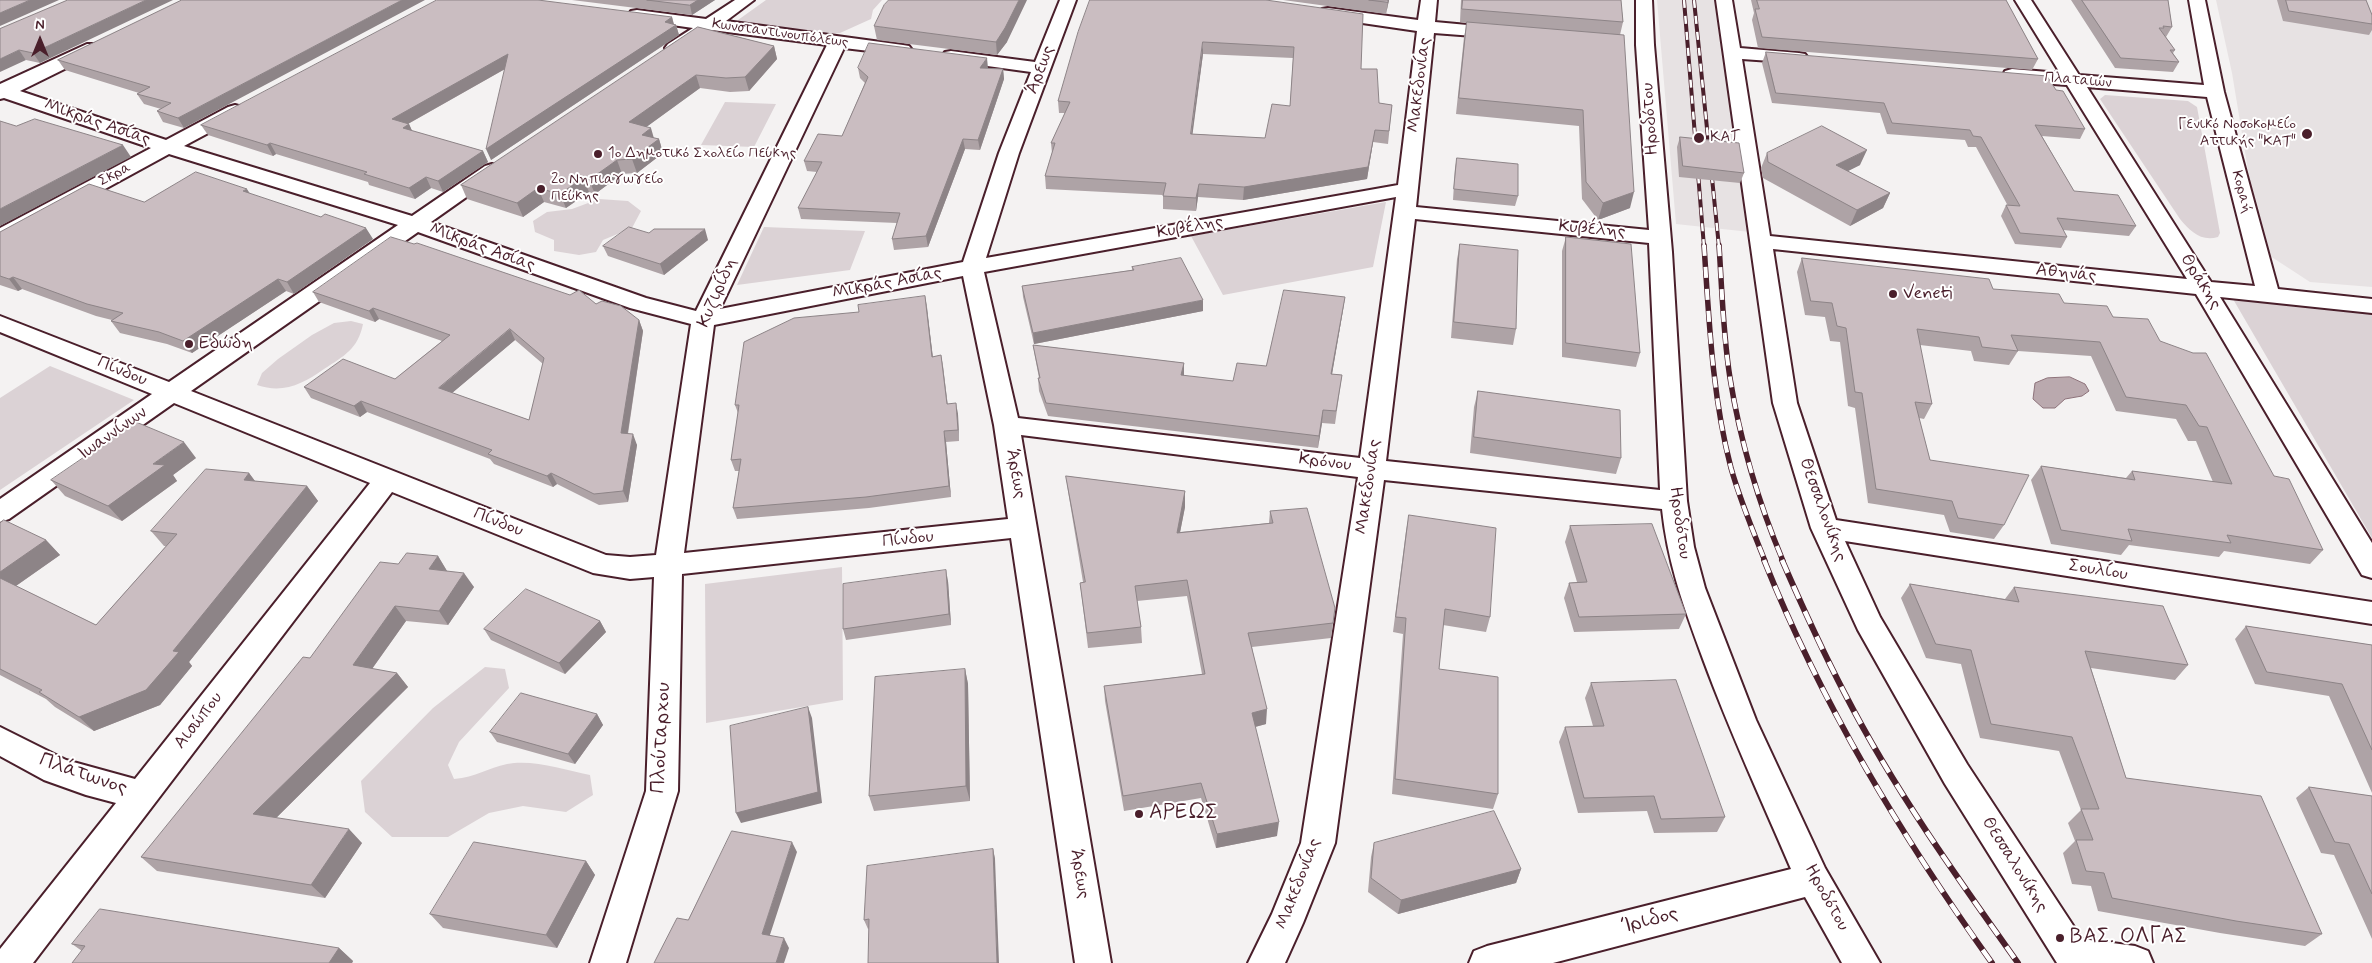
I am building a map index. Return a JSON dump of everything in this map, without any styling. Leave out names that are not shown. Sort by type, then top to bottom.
[{"type":"street","points":[[660,58],[746,0]]},
{"type":"street","name":"Άρεως","points":[[1068,0],[1009,153],[972,267],[1007,425],[1093,963]]},
{"type":"street","name":"Μακεδονίας","points":[[1266,963],[1286,923],[1318,844],[1372,469],[1408,189],[1429,0]]},
{"type":"street","points":[[1625,44],[1645,45],[1644,0]]},
{"type":"street","name":"Θεσσαλονίκης","points":[[1724,0],[1784,403],[1824,528],[1868,622],[1956,774],[2074,959]]},
{"type":"street","name":"Θράκης","points":[[2023,0],[2075,80],[2204,289],[2372,567]]},
{"type":"street","name":"Κοραή","points":[[2197,0],[2215,92],[2268,295]]},
{"type":"street","points":[[1310,11],[1427,27],[1516,34]]},
{"type":"street","name":"Κωνσταντινουπόλεως","points":[[622,14],[916,52]]},
{"type":"street","points":[[1,91],[110,39]]},
{"type":"street","name":"Κυζιρίδη","points":[[668,565],[702,320],[838,42]]},
{"type":"street","name":"Ηροδότου","points":[[1645,45],[1659,237],[1674,501],[1680,547],[1691,588],[1741,720],[1813,879],[1862,963]]},
{"type":"street","points":[[1732,53],[1820,60]]},
{"type":"street","points":[[936,54],[1042,68]]},
{"type":"street","name":"Πλαταιών","points":[[1996,74],[2215,92]]},
{"type":"street","name":"Μικράς Ασίας","points":[[1,91],[167,147],[414,223],[638,303],[702,320],[972,267]]},
{"type":"street","name":"Σκρα","points":[[0,237],[253,101]]},
{"type":"street","name":"Ιωαννίνων","points":[[0,512],[414,223],[504,163]]},
{"type":"street","name":"Κυβέλης","points":[[972,267],[1408,189]]},
{"type":"street","name":"Κυβέλης","points":[[1405,212],[1659,237]]},
{"type":"street","name":"Αθηνάς","points":[[1761,241],[2372,306]]},
{"type":"street","name":"Πίνδου","points":[[0,323],[387,480],[604,565],[630,568],[668,565],[1024,527]]},
{"type":"street","name":"Κρόνου","points":[[1007,425],[1372,469],[1674,501]]},
{"type":"street","name":"Αισώπου","points":[[11,963],[387,480]]},
{"type":"street","name":"Σουλίου","points":[[1824,528],[2372,613]]},
{"type":"street","name":"Πλούταρχου","points":[[608,963],[662,791],[668,565]]},
{"type":"street","name":"Πλάτωνος","points":[[0,740],[55,770],[86,781],[141,795]]},
{"type":"street","name":"Ίριδος","points":[[1488,963],[1813,879]]},
{"type":"street","points":[[2074,959],[2135,963]]},
{"type":"shaded area","points":[[766,0],[882,0],[873,10],[871,19],[840,33],[831,34],[738,22],[738,20]]},
{"type":"shaded area","points":[[1657,0],[1714,0],[1750,232],[1676,224]]},
{"type":"shaded area","name":"Γενικό Νοσοκομείο Αττικής \"ΚΑΤ\"","points":[[2216,0],[2372,0],[2372,287],[2310,282],[2264,252],[2252,194],[2232,73]]},
{"type":"shaded area","points":[[2105,95],[2188,101],[2197,107],[2220,233],[2218,237],[2201,237],[2188,228],[2180,219],[2100,99]]},
{"type":"shaded area","points":[[725,102],[776,104],[754,147],[701,145]]},
{"type":"shaded area","points":[[599,199],[628,201],[641,211],[632,228],[603,240],[596,252],[579,255],[554,251],[554,240],[535,232],[533,221],[547,212],[572,209]]},
{"type":"shaded area","points":[[1386,202],[1373,267],[1223,295],[1191,236]]},
{"type":"shaded area","points":[[764,227],[865,231],[850,270],[737,285]]},
{"type":"shaded area","points":[[2233,299],[2372,314],[2372,538]]},
{"type":"shaded area","points":[[351,321],[363,324],[361,333],[354,346],[338,360],[308,379],[292,386],[266,388],[257,385],[262,373],[312,335],[334,323]]},
{"type":"shaded area","points":[[50,366],[134,400],[0,490],[0,398]]},
{"type":"shaded area","points":[[2070,377],[2085,384],[2089,391],[2082,396],[2065,399],[2055,408],[2043,408],[2033,399],[2035,383],[2047,378]]},
{"type":"shaded area","points":[[842,567],[843,700],[706,723],[705,584]]},
{"type":"shaded area","points":[[485,667],[505,669],[509,688],[459,742],[448,765],[454,779],[507,764],[538,764],[590,775],[593,795],[566,812],[523,806],[489,813],[448,837],[392,837],[365,812],[361,781],[433,708]]},
{"type":"building","points":[[0,0],[30,0],[0,13]]},
{"type":"building","points":[[68,0],[146,0],[33,53],[19,50],[0,59],[0,29]]},
{"type":"building","points":[[182,0],[402,0],[178,118],[157,111],[171,103],[137,94],[150,87],[58,60]]},
{"type":"building","points":[[437,0],[538,0],[672,17],[665,22],[676,25],[486,149],[508,54],[392,119],[409,124],[403,128],[483,151],[438,181],[426,177],[409,188],[364,174],[367,172],[201,125]]},
{"type":"building","points":[[647,0],[698,0],[690,5]]},
{"type":"building","points":[[889,0],[1019,0],[996,42],[874,26],[884,5]]},
{"type":"building","points":[[1090,0],[1266,0],[1363,14],[1361,69],[1377,69],[1379,103],[1392,105],[1389,131],[1375,130],[1368,167],[1244,187],[1199,184],[1196,198],[1163,196],[1166,183],[1045,176],[1055,143],[1051,143],[1070,102],[1058,101],[1078,32]],"holes":[[[1203,42],[1294,47],[1290,106],[1272,104],[1265,138],[1191,134]]]},
{"type":"building","points":[[1369,0],[1388,0],[1388,2]]},
{"type":"building","points":[[1463,0],[1621,0],[1623,22],[1462,9]]},
{"type":"building","points":[[1757,0],[2006,0],[2038,59],[1762,37],[1755,9],[1759,9]]},
{"type":"building","points":[[2082,0],[2168,0],[2172,27],[2163,26],[2164,28],[2159,28],[2175,50],[2170,50],[2179,62],[2121,58]]},
{"type":"building","points":[[2286,0],[2366,0],[2372,15],[2372,24],[2289,11]]},
{"type":"building","points":[[1467,22],[1624,35],[1634,192],[1603,203],[1586,182],[1583,110],[1459,98]]},
{"type":"building","points":[[698,27],[774,46],[745,77],[726,78],[696,75],[629,122],[651,128],[642,135],[659,139],[632,159],[617,160],[589,180],[583,178],[560,194],[538,188],[517,203],[461,185]]},
{"type":"building","points":[[869,43],[987,58],[980,68],[1003,69],[978,140],[963,139],[926,236],[892,239],[900,213],[798,208],[822,162],[804,161],[818,134],[842,136],[868,77],[858,68]]},
{"type":"building","points":[[1766,52],[2047,76],[2056,90],[2063,91],[2085,129],[2035,125],[2074,191],[2118,195],[2136,226],[2057,218],[2067,237],[2020,233],[2006,205],[2020,206],[1981,137],[1973,136],[1970,130],[1892,123],[1884,103],[1776,93]]},
{"type":"building","points":[[35,119],[123,145],[0,209],[0,121],[16,126]]},
{"type":"building","points":[[1822,126],[1867,150],[1836,165],[1890,193],[1857,210],[1768,162],[1767,153]]},
{"type":"building","points":[[1680,137],[1739,143],[1744,173],[1683,166]]},
{"type":"building","points":[[1457,158],[1518,164],[1518,196],[1454,189]]},
{"type":"building","points":[[196,172],[247,189],[243,191],[321,217],[325,214],[366,228],[287,282],[278,279],[183,341],[159,332],[111,321],[123,313],[87,304],[13,277],[9,279],[0,276],[0,232],[89,184],[144,202]]},
{"type":"building","points":[[629,227],[649,233],[654,229],[705,229],[660,264],[603,246]]},
{"type":"building","points":[[391,237],[414,244],[417,243],[570,295],[579,290],[596,304],[602,301],[621,306],[639,320],[621,433],[633,434],[623,491],[594,494],[551,473],[547,476],[488,454],[492,450],[361,401],[354,406],[304,387],[343,359],[395,379],[450,335],[373,308],[369,311],[313,292]],"holes":[[[510,329],[544,358],[529,420],[439,388]]]},
{"type":"building","points":[[1566,237],[1631,244],[1640,353],[1566,343]]},
{"type":"building","points":[[1460,244],[1518,250],[1516,329],[1454,322]]},
{"type":"building","points":[[1181,258],[1203,300],[1033,333],[1022,286],[1134,270],[1132,267]]},
{"type":"building","points":[[1802,258],[1989,279],[1993,289],[2059,294],[2064,303],[2107,306],[2113,317],[2148,319],[2160,341],[2193,353],[2206,353],[2274,476],[2289,479],[2323,550],[2227,535],[2231,543],[2128,529],[2132,541],[2061,530],[2041,466],[2135,480],[2132,471],[2232,484],[2207,427],[2199,426],[2186,405],[2126,397],[2100,342],[2011,335],[2018,351],[1982,347],[1979,337],[1917,329],[1932,404],[1915,402],[1930,460],[2029,475],[2004,525],[1958,518],[1952,501],[1876,489],[1862,393],[1855,392],[1846,328],[1837,326],[1832,303],[1811,301]]},
{"type":"building","points":[[1284,290],[1345,297],[1331,374],[1342,375],[1336,411],[1323,410],[1319,436],[1046,403],[1038,378],[1040,378],[1033,345],[1184,363],[1181,375],[1233,381],[1237,363],[1266,366]]},
{"type":"building","points":[[925,296],[932,357],[941,355],[947,404],[956,403],[958,430],[944,431],[949,486],[866,497],[733,508],[741,459],[731,460],[739,405],[735,405],[744,342],[794,318],[859,312],[858,305]]},
{"type":"building","points":[[1478,391],[1620,410],[1621,458],[1474,437]]},
{"type":"building","points":[[136,422],[184,442],[153,464],[165,465],[108,506],[51,480]]},
{"type":"building","points":[[206,469],[249,473],[244,480],[307,486],[173,651],[179,652],[146,690],[79,717],[39,692],[42,690],[0,669],[0,578],[96,625],[177,534],[151,531]]},
{"type":"building","points":[[1066,476],[1185,491],[1177,533],[1273,523],[1270,511],[1307,508],[1335,608],[1333,623],[1248,633],[1267,709],[1252,713],[1279,822],[1217,834],[1201,783],[1123,796],[1104,686],[1205,674],[1187,580],[1135,586],[1141,627],[1087,633],[1080,583],[1085,582]]},
{"type":"building","points":[[1409,515],[1496,528],[1490,617],[1445,609],[1439,669],[1498,677],[1498,794],[1395,779],[1406,618],[1396,617]]},
{"type":"building","points":[[4,520],[46,540],[0,572],[0,523]]},
{"type":"building","points":[[1652,524],[1686,614],[1579,617],[1569,583],[1587,582],[1570,526]]},
{"type":"building","points":[[407,553],[438,556],[429,569],[464,573],[439,611],[395,606],[353,665],[397,673],[253,814],[349,829],[311,885],[141,857],[303,657],[310,658],[380,562],[398,564]]},
{"type":"building","points":[[946,570],[949,614],[843,629],[843,584]]},
{"type":"building","points":[[1910,584],[2019,602],[2014,587],[2163,606],[2188,665],[2085,651],[2126,778],[2261,796],[2322,934],[2236,921],[2112,898],[2104,873],[2086,871],[2076,840],[2093,840],[2081,809],[2099,809],[2072,737],[1991,724],[1971,650],[1936,644]]},
{"type":"building","points":[[526,589],[600,621],[559,663],[484,629]]},
{"type":"building","points":[[2246,626],[2372,645],[2372,750],[2342,684],[2267,672]]},
{"type":"building","points":[[965,669],[966,786],[869,796],[875,677]]},
{"type":"building","points":[[1676,680],[1725,817],[1661,819],[1654,796],[1584,798],[1565,727],[1604,726],[1591,683]]},
{"type":"building","points":[[521,693],[597,714],[568,754],[490,732]]},
{"type":"building","points":[[808,707],[818,792],[736,813],[730,726]]},
{"type":"building","points":[[2309,787],[2372,796],[2372,894],[2349,844],[2335,842]]},
{"type":"building","points":[[1494,811],[1521,869],[1401,900],[1371,878],[1374,843]]},
{"type":"building","points":[[732,831],[792,842],[762,934],[784,938],[776,963],[654,963],[677,918],[688,920]]},
{"type":"building","points":[[474,842],[586,861],[546,935],[430,914]]},
{"type":"building","points":[[993,849],[997,963],[868,963],[869,919],[864,920],[867,866]]},
{"type":"building","points":[[100,909],[339,948],[329,963],[72,963],[85,946],[72,944]]},
{"type":"railway","points":[[1684,0],[1704,247]]},
{"type":"railway","points":[[1694,0],[1719,247]]},
{"type":"railway","points":[[1704,245],[1712,357],[1719,413],[1738,492],[1765,561]]},
{"type":"railway","points":[[1719,245],[1726,345],[1734,401],[1751,471],[1783,561]]},
{"type":"railway","points":[[1764,560],[1811,666],[1866,769],[1927,867],[1992,963]]},
{"type":"railway","points":[[1782,560],[1812,628],[1884,764],[1949,865],[2018,963]]},
{"type":"place","name":"Γενικό Νοσοκομείο Αττικής \"ΚΑΤ\"","points":[[2307,134]]},
{"type":"place","name":"KAT","points":[[1699,138]]},
{"type":"place","name":"1ο Δημοτικό Σχολείο Πεύκης","points":[[598,154]]},
{"type":"place","name":"2ο Νηπιαγωγείο Πεύκης","points":[[541,189]]},
{"type":"place","name":"Veneti","points":[[1893,294]]},
{"type":"place","name":"Εδώδη","points":[[189,344]]},
{"type":"place","name":"ΑΡΕΩΣ","points":[[1139,814]]},
{"type":"place","name":"ΒΑΣ. ΟΛΓΑΣ","points":[[2060,938]]}]
